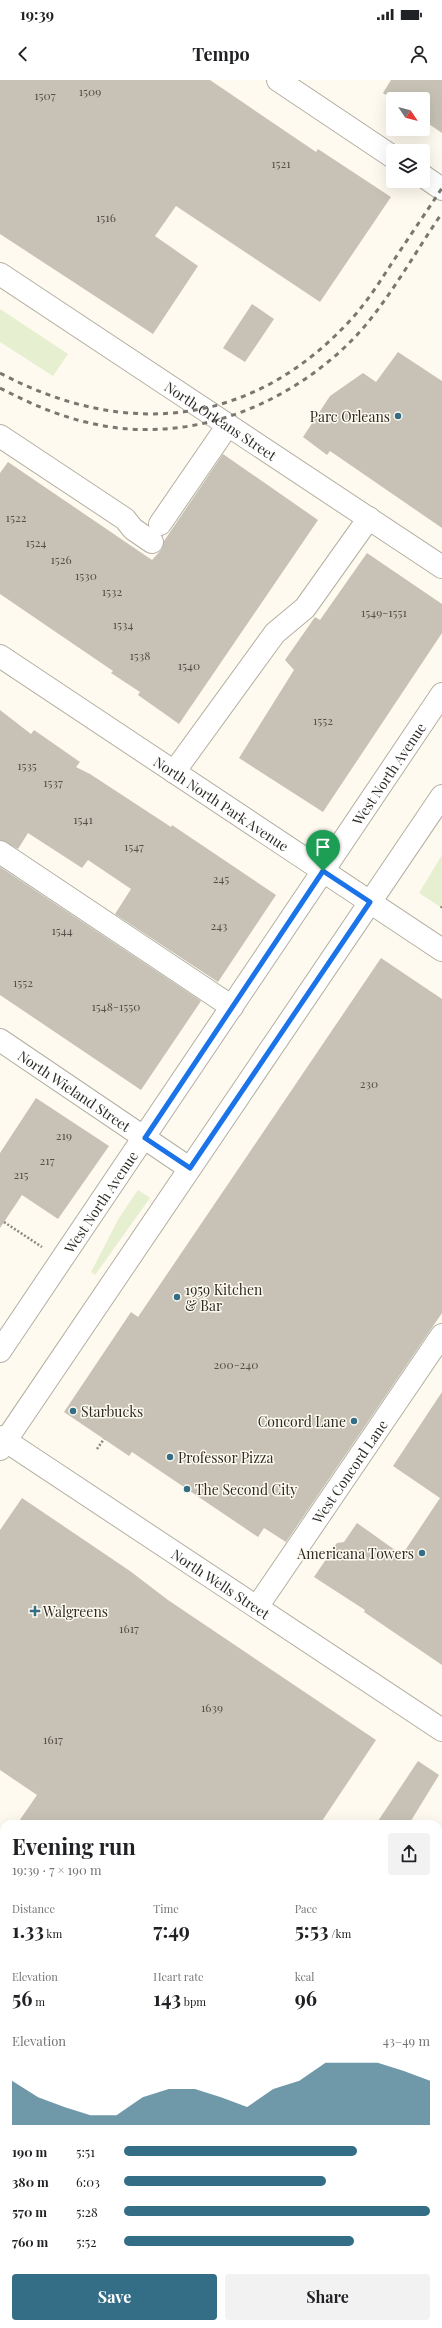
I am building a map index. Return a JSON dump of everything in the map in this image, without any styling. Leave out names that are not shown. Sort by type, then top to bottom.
[{"type":"street","points":[[278,80],[386,151]]},
{"type":"street","points":[[430,181],[442,189]]},
{"type":"street","name":"North Orleans Street","points":[[0,274],[442,567]]},
{"type":"street","points":[[0,436],[125,519],[133,529],[156,533],[228,425]]},
{"type":"street","points":[[174,772],[275,633],[304,608],[368,518]]},
{"type":"street","name":"North North Park Avenue","points":[[0,656],[442,950]]},
{"type":"street","name":"West North Avenue","points":[[0,1351],[145,1138],[442,694]]},
{"type":"street","points":[[2,1442],[442,796]]},
{"type":"street","points":[[0,852],[232,1007]]},
{"type":"street","name":"North Wieland Street","points":[[0,1040],[190,1168]]},
{"type":"street","name":"West Concord Lane","points":[[257,1607],[442,1335]]},
{"type":"street","name":"North Wells Street","points":[[2,1442],[257,1607],[442,1730]]},
{"type":"path","points":[[4,1222],[44,1248]]},
{"type":"path","points":[[97,1449],[104,1439]]},
{"type":"green space","points":[[0,309],[68,354],[53,376],[0,342]]},
{"type":"green space","points":[[442,855],[442,908],[419,893]]},
{"type":"green space","points":[[138,1190],[150,1198],[95,1275],[91,1272],[119,1218]]},
{"type":"building","points":[[0,80],[210,80],[316,152],[318,149],[391,197],[320,302],[176,206],[155,236],[198,266],[153,334],[0,234]]},
{"type":"building","points":[[391,80],[442,80],[442,133],[430,125],[430,92],[386,92],[386,95],[383,93]]},
{"type":"building","points":[[252,304],[274,319],[245,362],[223,348]]},
{"type":"building","name":"Parc Orleans","points":[[398,352],[442,381],[442,528],[330,451],[327,455],[303,437],[330,396],[363,373],[376,382]]},
{"type":"building","points":[[223,454],[318,520],[179,724],[138,695],[140,692],[111,673],[113,671],[0,594],[0,473],[8,462],[152,560],[162,549],[164,541]]},
{"type":"building","points":[[367,553],[442,604],[442,633],[323,812],[239,758],[294,670],[285,660],[315,617],[320,620]]},
{"type":"building","points":[[0,710],[31,734],[34,730],[80,762],[76,767],[90,774],[171,827],[172,825],[276,895],[218,982],[115,914],[131,889],[88,860],[82,868],[28,833],[18,849],[0,840]]},
{"type":"building","points":[[0,867],[201,1001],[141,1090],[0,995]]},
{"type":"building","points":[[381,958],[442,999],[442,1313],[286,1542],[264,1528],[258,1537],[132,1452],[129,1456],[64,1412],[131,1312],[138,1317]]},
{"type":"building","points":[[36,1098],[109,1146],[58,1219],[22,1195],[0,1228],[0,1153]]},
{"type":"building","points":[[442,1392],[442,1665],[364,1612],[365,1610],[314,1577],[337,1543],[344,1542],[357,1523],[402,1555],[440,1498],[393,1466]]},
{"type":"building","points":[[22,1498],[130,1571],[168,1600],[376,1740],[323,1820],[20,1820],[37,1795],[0,1770],[0,1530]]},
{"type":"building","points":[[418,1761],[439,1775],[411,1820],[379,1820]]},
{"type":"railway","points":[[0,373],[48,395],[96,408],[143,414],[189,411],[233,400],[276,380],[317,352],[355,315],[378,285],[442,188]]},
{"type":"railway","points":[[0,388],[33,404],[67,417],[90,423],[126,429],[163,429],[199,424],[234,415],[268,401],[299,383],[329,361],[356,336],[368,323],[390,293],[442,213]]},
{"type":"place","name":"Parc Orleans","points":[[398,416]]},
{"type":"place","name":"1959 Kitchen & Bar","points":[[177,1297]]},
{"type":"place","name":"Starbucks","points":[[73,1411]]},
{"type":"place","name":"Concord Lane","points":[[354,1421]]},
{"type":"place","name":"Professor Pizza","points":[[170,1457]]},
{"type":"place","name":"The Second City","points":[[187,1489]]},
{"type":"place","name":"Americana Towers","points":[[422,1553]]},
{"type":"place","name":"Walgreens","points":[[35,1611]]},
{"type":"route","points":[[323,871],[370,902],[190,1168],[145,1138],[323,871]]}]
